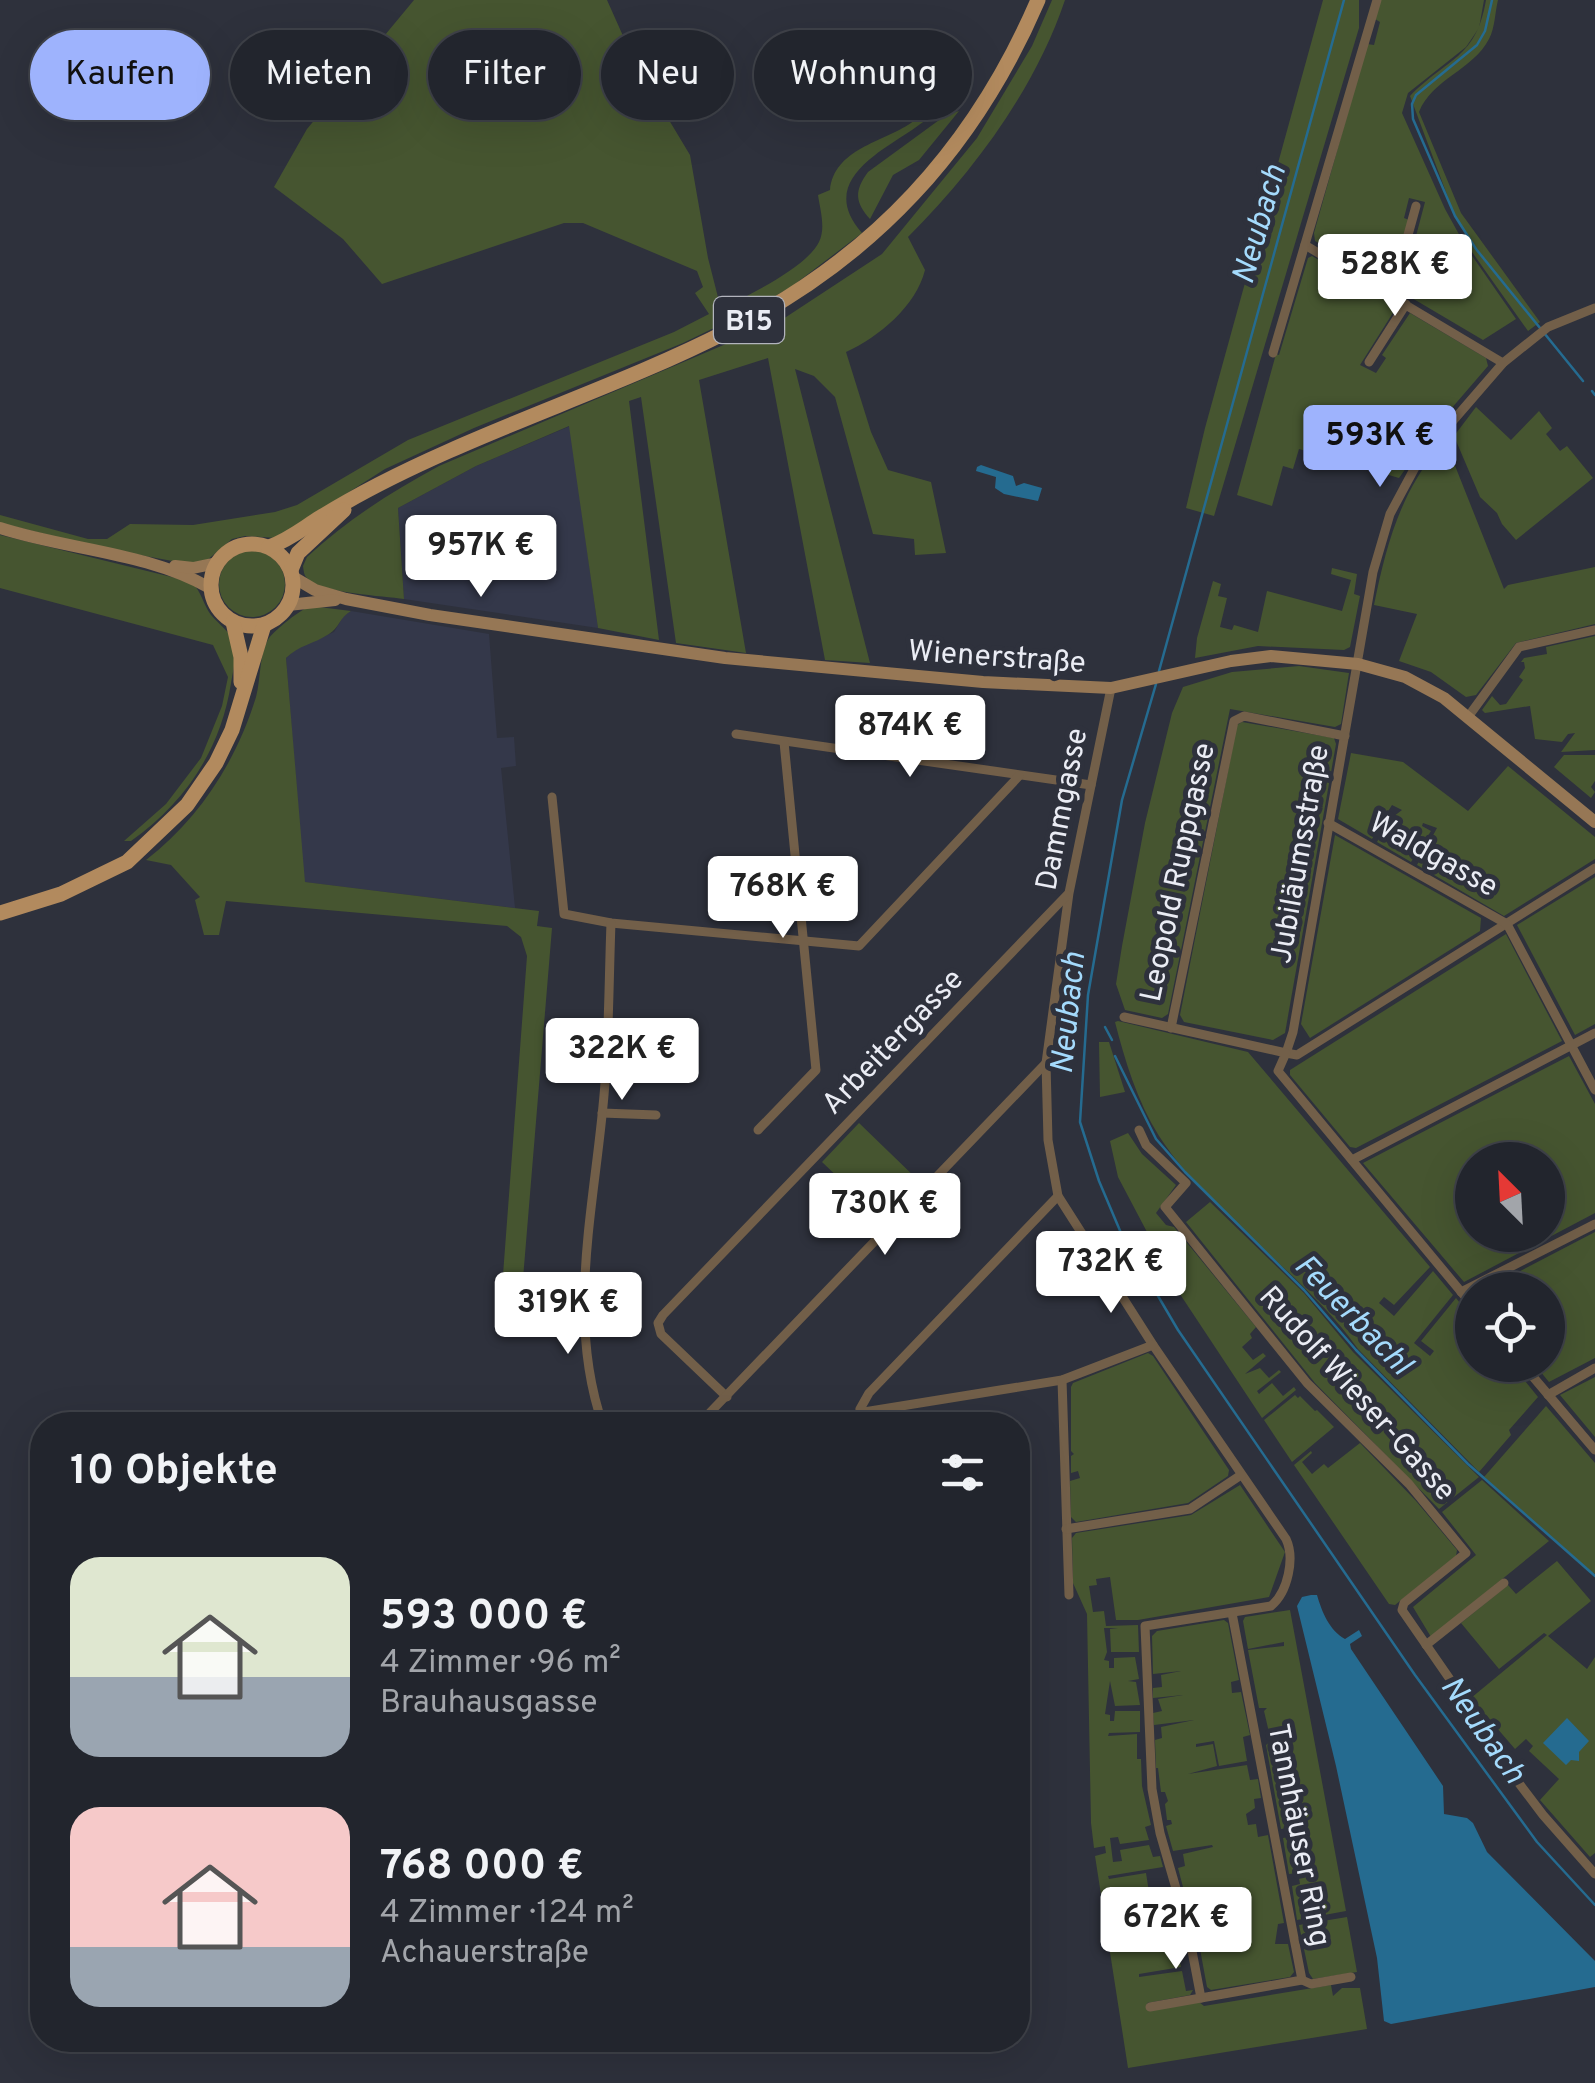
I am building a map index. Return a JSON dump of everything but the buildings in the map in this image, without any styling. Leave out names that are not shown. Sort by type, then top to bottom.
[{"type":"main road","name":"B15","points":[[217,563],[228,551],[244,544],[269,547],[288,540],[409,468],[728,332],[817,280],[886,223],[958,142],[990,95],[1038,0]]},
{"type":"main road","name":"B15","points":[[288,606],[298,553],[350,504]]},
{"type":"main road","points":[[269,547],[279,553],[292,573]]},
{"type":"main road","points":[[217,563],[210,588],[215,604],[233,622],[243,626],[264,625],[288,606]]},
{"type":"main road","points":[[233,622],[242,658],[240,700]]},
{"type":"main road","points":[[0,912],[62,894],[127,862],[187,806],[216,763],[232,730],[264,625]]},
{"type":"street","points":[[1273,353],[1377,0]]},
{"type":"street","points":[[1384,291],[1403,253],[1416,206]]},
{"type":"street","points":[[1305,245],[1502,363]]},
{"type":"street","points":[[1370,362],[1406,304]]},
{"type":"street","name":"Jubiläumsstraße","points":[[1286,1053],[1293,1032],[1378,546],[1402,488],[1419,460],[1502,363],[1548,327],[1595,308]]},
{"type":"street","points":[[0,528],[192,577],[210,588]]},
{"type":"street","points":[[138,562],[193,568],[217,563]]},
{"type":"street","name":"Wienerstraße","points":[[292,573],[314,590],[346,599],[726,658],[984,682],[1111,688],[1231,660],[1271,656],[1358,664],[1405,677],[1444,698],[1595,822]]},
{"type":"street","name":"Wienerstraße","points":[[288,606],[308,600],[346,599]]},
{"type":"street","points":[[1468,717],[1516,649],[1595,630]]},
{"type":"street","name":"Dammgasse","points":[[1111,688],[1069,893],[1046,1063],[1048,1140],[1058,1196],[1152,1345],[1290,1546],[1292,1558],[1279,1599],[1268,1607],[1232,1613]]},
{"type":"street","name":"Leopold Ruppgasse","points":[[1171,1028],[1234,721],[1244,716],[1346,736]]},
{"type":"street","points":[[736,734],[1090,785]]},
{"type":"street","points":[[758,1130],[816,1070],[784,742]]},
{"type":"street","points":[[552,797],[564,914],[859,946],[1019,776]]},
{"type":"street","name":"Waldgasse","points":[[1328,824],[1508,924],[1595,1090]]},
{"type":"street","points":[[1124,1017],[1297,1055],[1595,868]]},
{"type":"street","name":"Arbeitergasse","points":[[727,1397],[661,1334],[658,1323],[663,1315],[1069,893]]},
{"type":"street","points":[[600,1412],[584,1325],[584,1281],[602,1113],[611,922]]},
{"type":"street","points":[[1352,1160],[1595,1033]]},
{"type":"street","points":[[1286,1053],[1278,1072],[1455,1284]]},
{"type":"street","points":[[606,1058],[654,1060]]},
{"type":"street","points":[[711,1412],[1046,1063]]},
{"type":"street","points":[[602,1113],[656,1115]]},
{"type":"street","name":"Rudolf Wieser-Gasse","points":[[1139,1130],[1146,1146],[1186,1183],[1165,1207],[1307,1383],[1409,1484],[1466,1553],[1402,1606],[1423,1641]]},
{"type":"street","points":[[1058,1196],[869,1393],[860,1409],[864,1412],[1062,1380],[1152,1345]]},
{"type":"street","points":[[1501,1272],[1595,1224]]},
{"type":"street","points":[[1548,1395],[1595,1368]]},
{"type":"street","points":[[1062,1380],[1068,1595]]},
{"type":"street","points":[[1537,1382],[1595,1450]]},
{"type":"street","points":[[1066,1529],[1190,1509],[1240,1475]]},
{"type":"street","points":[[1504,1582],[1423,1641],[1456,1688],[1456,1700],[1543,1814],[1595,1874]]},
{"type":"street","points":[[1201,1998],[1152,1788],[1145,1626],[1232,1613]]},
{"type":"street","name":"Tannhäuser Ring","points":[[1150,2006],[1302,1980],[1232,1613]]},
{"type":"street","points":[[1302,1980],[1311,1984],[1351,1978]]},
{"type":"shaded area","points":[[570,426],[598,628],[404,599],[398,508],[476,466]]},
{"type":"shaded area","points":[[351,611],[489,634],[497,738],[514,737],[516,766],[501,768],[515,908],[304,882],[286,658],[298,647],[334,632]]},
{"type":"green space","points":[[414,0],[607,0],[620,30],[601,30],[601,120],[669,120],[690,155],[721,309],[775,280],[812,252],[822,231],[818,195],[830,190],[840,165],[862,148],[915,120],[926,120],[868,161],[849,185],[846,200],[850,216],[862,233],[791,287],[683,343],[474,428],[385,469],[277,538],[232,539],[205,562],[194,565],[0,523],[0,515],[88,539],[107,539],[130,524],[193,525],[275,512],[297,505],[408,440],[674,332],[709,314],[695,293],[703,287],[697,271],[583,223],[564,223],[382,284],[343,239],[274,187],[314,120],[408,120],[408,30],[389,30]]},
{"type":"green space","points":[[1052,0],[1065,0],[1020,97],[956,185],[908,237],[925,270],[914,296],[883,329],[846,352],[871,432],[888,470],[931,482],[946,553],[915,555],[914,539],[873,534],[835,397],[814,376],[795,369],[870,663],[825,660],[768,358],[699,380],[746,653],[676,643],[641,397],[629,401],[659,640],[598,628],[569,426],[476,466],[398,508],[404,599],[340,591],[306,577],[303,566],[307,557],[370,507],[421,476],[780,321],[882,254],[977,138],[1032,46]]},
{"type":"green space","points":[[1323,0],[1359,0],[1359,28],[1214,516],[1186,508]]},
{"type":"green space","points":[[1380,0],[1484,0],[1479,28],[1466,47],[1408,93],[1402,113],[1466,247],[1516,319],[1483,340],[1395,288],[1411,255],[1425,202],[1409,198],[1404,218],[1409,220],[1399,252],[1384,278],[1315,241],[1314,233],[1367,44],[1374,45]]},
{"type":"green space","points":[[1486,0],[1498,0],[1489,39],[1473,59],[1433,91],[1419,112],[1461,213],[1540,322],[1528,331],[1467,245],[1469,238],[1455,216],[1410,96],[1467,46],[1475,35]]},
{"type":"green space","points":[[939,120],[952,120],[919,160],[893,175],[870,219],[858,196],[868,172]]},
{"type":"green space","points":[[1312,256],[1395,304],[1360,365],[1376,373],[1386,358],[1382,355],[1410,313],[1486,358],[1488,366],[1432,431],[1399,478],[1299,449],[1293,469],[1283,466],[1272,506],[1237,495],[1276,354],[1279,355],[1308,258]]},
{"type":"green space","points":[[1476,407],[1511,440],[1539,411],[1552,428],[1546,434],[1560,451],[1567,446],[1593,478],[1516,540],[1480,497],[1454,436]]},
{"type":"green space","points":[[1440,446],[1448,448],[1504,589],[1595,567],[1595,624],[1516,643],[1476,695],[1466,697],[1431,672],[1399,661],[1417,614],[1374,605],[1396,521],[1414,482]]},
{"type":"green space","points":[[0,535],[192,582],[211,615],[233,640],[235,659],[226,707],[209,752],[184,792],[131,841],[124,841],[166,804],[201,758],[222,706],[228,677],[213,645],[0,588]]},
{"type":"green space","points":[[252,551],[275,561],[285,584],[275,607],[252,617],[229,607],[219,584],[229,561]]},
{"type":"green space","points":[[1332,568],[1357,574],[1354,594],[1360,596],[1350,647],[1344,650],[1258,646],[1195,658],[1213,581],[1221,584],[1218,596],[1227,598],[1220,627],[1232,630],[1234,625],[1258,632],[1267,591],[1342,611],[1351,580],[1331,574]]},
{"type":"green space","points":[[311,606],[351,611],[329,634],[286,658],[305,882],[539,911],[537,926],[552,928],[521,1303],[502,1288],[527,956],[521,937],[507,926],[226,901],[219,935],[204,935],[195,900],[200,897],[171,865],[146,860],[199,808],[226,766],[248,721],[269,638]]},
{"type":"green space","points":[[1595,636],[1595,750],[1561,752],[1575,733],[1568,734],[1562,742],[1535,739],[1530,706],[1485,713],[1482,710],[1492,696],[1500,705],[1506,704],[1523,680],[1519,677],[1525,668],[1521,662],[1524,658],[1547,654],[1546,647]]},
{"type":"green space","points":[[1299,666],[1349,673],[1341,724],[1335,727],[1230,709],[1168,1014],[1162,1018],[1125,1010],[1116,984],[1122,946],[1145,823],[1172,713],[1183,687],[1232,672]]},
{"type":"green space","points":[[1242,722],[1334,738],[1336,744],[1285,1033],[1273,1040],[1184,1022],[1180,1015],[1237,725]]},
{"type":"green space","points":[[1351,753],[1403,762],[1468,811],[1508,766],[1595,837],[1595,859],[1504,916],[1417,865],[1437,828],[1423,823],[1431,831],[1411,862],[1377,842],[1389,820],[1402,810],[1392,805],[1387,813],[1378,810],[1376,815],[1383,820],[1372,839],[1338,819]]},
{"type":"green space","points":[[1564,755],[1595,755],[1595,781],[1591,787],[1595,792],[1591,798],[1554,767]]},
{"type":"green space","points":[[1335,835],[1481,918],[1480,931],[1310,1038],[1301,1024]]},
{"type":"green space","points":[[1595,877],[1595,1024],[1575,1035],[1517,925]]},
{"type":"green space","points":[[1506,934],[1562,1041],[1356,1148],[1350,1147],[1290,1075],[1290,1070]]},
{"type":"green space","points":[[1115,1022],[1248,1052],[1430,1267],[1394,1305],[1384,1297],[1379,1303],[1394,1316],[1433,1271],[1453,1295],[1414,1343],[1430,1356],[1434,1351],[1421,1341],[1455,1299],[1455,1382],[1526,1382],[1538,1397],[1479,1472],[1358,1349],[1311,1294],[1230,1219],[1180,1165],[1151,1123],[1138,1095]]},
{"type":"green space","points":[[1099,1042],[1109,1042],[1125,1092],[1100,1097]]},
{"type":"green space","points":[[1569,1056],[1595,1104],[1595,1213],[1565,1229],[1565,1142],[1455,1142],[1455,1252],[1521,1252],[1483,1272],[1456,1272],[1363,1163]]},
{"type":"green space","points":[[859,1123],[920,1182],[901,1202],[890,1206],[891,1211],[883,1220],[822,1162]]},
{"type":"green space","points":[[1128,1133],[1142,1154],[1176,1185],[1156,1213],[1166,1225],[1174,1227],[1256,1327],[1250,1334],[1252,1338],[1242,1347],[1253,1360],[1263,1353],[1266,1356],[1245,1374],[1260,1368],[1269,1378],[1281,1372],[1257,1391],[1259,1394],[1272,1383],[1283,1396],[1294,1387],[1296,1390],[1262,1418],[1164,1270],[1118,1177],[1110,1141]]},
{"type":"green space","points":[[1210,1202],[1304,1293],[1353,1352],[1479,1477],[1439,1509],[1315,1383],[1186,1222]]},
{"type":"green space","points":[[1595,1232],[1595,1358],[1565,1374],[1565,1272],[1518,1272],[1557,1252],[1565,1252],[1565,1248]]},
{"type":"green space","points":[[1148,1353],[1229,1470],[1228,1476],[1188,1503],[1076,1522],[1071,1517],[1070,1481],[1080,1478],[1078,1471],[1071,1473],[1071,1387]]},
{"type":"green space","points":[[1595,1377],[1595,1437],[1560,1395]]},
{"type":"green space","points":[[1295,1395],[1334,1427],[1292,1462],[1264,1420]]},
{"type":"green space","points":[[1546,1406],[1595,1463],[1595,1574],[1484,1477]]},
{"type":"green space","points":[[1360,1443],[1457,1550],[1456,1556],[1395,1605],[1389,1604],[1294,1465],[1311,1451],[1302,1462],[1312,1474],[1324,1464],[1328,1468]]},
{"type":"green space","points":[[1482,1480],[1549,1541],[1431,1637],[1413,1607],[1476,1555],[1442,1512]]},
{"type":"green space","points":[[1240,1485],[1285,1552],[1269,1597],[1138,1620],[1116,1620],[1110,1577],[1096,1579],[1097,1585],[1089,1586],[1093,1612],[1104,1611],[1106,1626],[1138,1625],[1139,1652],[1111,1652],[1110,1629],[1118,1628],[1104,1628],[1104,1660],[1109,1661],[1109,1668],[1114,1668],[1114,1658],[1135,1657],[1139,1679],[1128,1681],[1136,1682],[1140,1705],[1115,1706],[1110,1681],[1105,1714],[1114,1721],[1115,1711],[1140,1711],[1140,1732],[1108,1736],[1137,1734],[1137,1759],[1141,1759],[1142,1786],[1151,1825],[1145,1827],[1149,1840],[1120,1844],[1118,1837],[1110,1838],[1113,1862],[1122,1861],[1120,1850],[1149,1845],[1153,1857],[1160,1856],[1163,1867],[1108,1876],[1109,1879],[1146,1873],[1149,1892],[1112,1901],[1150,1896],[1153,1915],[1118,1920],[1118,1924],[1169,1917],[1175,1939],[1128,1950],[1176,1944],[1181,1967],[1139,1977],[1182,1971],[1186,1991],[1193,1990],[1190,1995],[1147,2003],[1148,2010],[1199,2002],[1204,2006],[1331,1985],[1333,1996],[1342,1988],[1360,1988],[1367,2029],[1128,2068],[1095,1856],[1106,1853],[1105,1846],[1094,1848],[1091,1823],[1087,1614],[1073,1583],[1072,1538],[1076,1533],[1191,1515]]},
{"type":"green space","points":[[1557,1561],[1591,1601],[1548,1636],[1587,1669],[1595,1657],[1595,1853],[1590,1857],[1540,1800],[1559,1779],[1529,1751],[1533,1746],[1526,1739],[1515,1749],[1471,1698],[1547,1635],[1544,1633],[1499,1669],[1461,1623],[1508,1585],[1516,1594]]},
{"type":"green space","points":[[1290,1610],[1346,1911],[1297,1920],[1292,1886],[1300,1884],[1298,1873],[1289,1874],[1283,1838],[1294,1836],[1293,1827],[1281,1829],[1266,1745],[1271,1741],[1264,1711],[1267,1708],[1259,1708],[1248,1650],[1284,1646],[1284,1642],[1248,1649],[1243,1621],[1245,1617]]},
{"type":"green space","points":[[1224,1620],[1228,1623],[1239,1680],[1231,1682],[1232,1693],[1241,1692],[1250,1735],[1243,1737],[1247,1761],[1219,1766],[1214,1741],[1196,1744],[1213,1744],[1217,1766],[1188,1774],[1247,1765],[1250,1780],[1258,1779],[1261,1798],[1254,1799],[1255,1808],[1246,1814],[1248,1825],[1256,1824],[1258,1837],[1268,1835],[1284,1923],[1278,1924],[1275,1944],[1288,1944],[1294,1972],[1290,1977],[1211,1990],[1207,1987],[1200,1949],[1206,1948],[1202,1924],[1193,1925],[1178,1868],[1185,1866],[1183,1854],[1213,1847],[1173,1851],[1166,1826],[1172,1824],[1167,1820],[1168,1801],[1165,1792],[1161,1792],[1156,1768],[1155,1740],[1162,1738],[1161,1727],[1194,1720],[1154,1725],[1153,1713],[1162,1711],[1158,1699],[1183,1695],[1153,1698],[1153,1688],[1162,1687],[1161,1675],[1181,1671],[1153,1674],[1152,1636],[1157,1631]]},
{"type":"green space","points":[[1347,1917],[1357,1972],[1313,1979],[1299,1925]]},
{"type":"water","points":[[981,465],[1013,476],[1016,486],[1024,483],[1042,488],[1038,501],[1004,494],[995,488],[996,477],[976,471]]},
{"type":"water","points":[[1317,1595],[1327,1620],[1339,1635],[1345,1639],[1359,1630],[1362,1636],[1350,1644],[1351,1649],[1443,1786],[1444,1814],[1473,1823],[1487,1852],[1595,1961],[1595,1987],[1391,2024],[1384,2021],[1377,1958],[1297,1606],[1302,1597]]},
{"type":"water","points":[[1567,1718],[1589,1741],[1579,1752],[1579,1761],[1571,1760],[1566,1765],[1543,1743]]},
{"type":"waterway","name":"Neubach","points":[[1159,671],[1344,0]]},
{"type":"waterway","points":[[1492,0],[1485,31],[1477,45],[1416,95],[1413,119],[1455,216],[1476,249],[1583,381]]},
{"type":"waterway","points":[[1592,391],[1595,395]]},
{"type":"waterway","name":"Neubach","points":[[1156,684],[1122,800],[1088,995],[1080,1122],[1099,1181],[1121,1233],[1178,1330],[1415,1675],[1537,1842],[1595,1905]]},
{"type":"waterway","points":[[1105,1027],[1112,1040]]},
{"type":"waterway","name":"Feuerbachl","points":[[1115,1056],[1156,1139],[1185,1172],[1304,1290],[1356,1350],[1468,1464],[1595,1576]]}]
